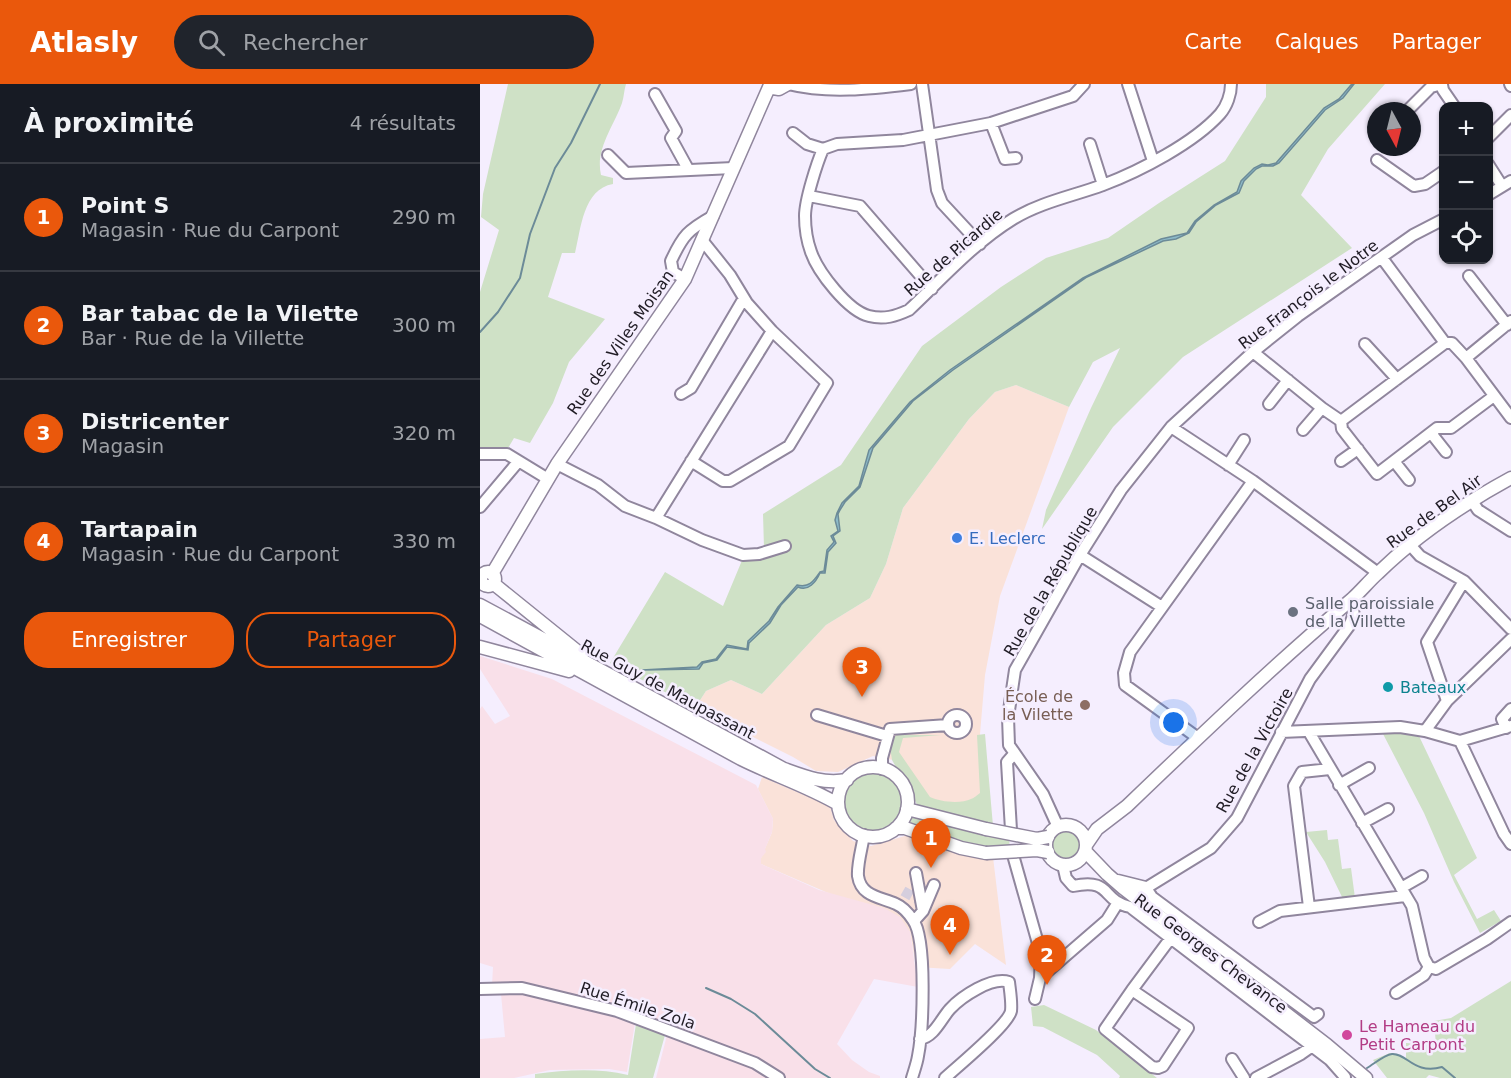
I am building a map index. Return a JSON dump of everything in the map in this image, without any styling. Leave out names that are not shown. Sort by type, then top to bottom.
[{"type":"main road","points":[[770,85],[779,89],[788,84]]},
{"type":"main road","name":"Rue des Villes Moisan","points":[[485,586],[557,464],[685,279],[770,85]]},
{"type":"main road","name":"Rue de Bel Air","points":[[1097,829],[1127,806],[1378,573],[1410,546],[1472,501],[1511,478]]},
{"type":"main road","points":[[485,586],[585,658],[590,666]]},
{"type":"main road","name":"Rue Guy de Maupassant","points":[[485,586],[590,666],[784,769],[820,782],[847,780]]},
{"type":"main road","name":"Rue Guy de Maupassant","points":[[480,616],[741,759],[774,776],[817,792],[838,804]]},
{"type":"main road","points":[[480,648],[562,668],[614,689]]},
{"type":"main road","points":[[863,769],[882,769],[892,773],[900,780],[908,799],[907,809],[903,820],[896,828],[875,837],[864,836],[846,824],[840,814],[838,804],[842,787],[847,780],[863,769]]},
{"type":"main road","points":[[907,809],[1037,839],[1048,837],[1058,827],[1068,826],[1080,831],[1097,829]]},
{"type":"main road","points":[[896,828],[905,828],[961,848],[986,853],[1037,850],[1048,852]]},
{"type":"main road","points":[[1077,862],[1097,829]]},
{"type":"main road","points":[[1080,831],[1086,848],[1111,877],[1342,1057],[1356,1076]]},
{"type":"main road","points":[[1048,837],[1048,852],[1054,861],[1063,865],[1077,862],[1111,877],[1146,888]]},
{"type":"street","points":[[788,84],[830,90],[874,89],[911,84]]},
{"type":"street","points":[[922,84],[937,190],[942,203],[980,244]]},
{"type":"street","points":[[793,133],[807,144],[823,149],[837,144],[930,136],[991,123],[1073,96],[1084,84]]},
{"type":"street","points":[[1128,84],[1153,162]]},
{"type":"street","name":"Rue de Picardie","points":[[823,149],[817,162],[805,214],[806,235],[812,254],[849,306],[867,316],[881,318],[896,316],[909,310],[980,244],[1012,220],[1038,206],[1103,185],[1153,162],[1202,130],[1221,112],[1227,101],[1231,84]]},
{"type":"street","points":[[1416,102],[1431,87],[1442,84],[1443,90],[1451,102]]},
{"type":"street","points":[[655,94],[675,131],[671,138],[688,169]]},
{"type":"street","points":[[1493,133],[1511,115]]},
{"type":"street","points":[[991,123],[1005,159],[1016,158]]},
{"type":"street","points":[[1090,144],[1103,185]]},
{"type":"street","points":[[608,155],[626,173],[733,168]]},
{"type":"street","points":[[1377,160],[1414,186],[1425,184],[1439,174]]},
{"type":"street","points":[[1493,169],[1506,183],[1493,192]]},
{"type":"street","points":[[809,196],[861,206],[932,289]]},
{"type":"street","points":[[685,279],[673,272],[671,261],[680,241],[692,228],[713,216]]},
{"type":"street","name":"Rue François le Notre","points":[[1171,427],[1253,352],[1298,316],[1413,235],[1439,221]]},
{"type":"street","points":[[691,461],[723,481],[730,481],[789,446],[827,383],[772,331],[744,298],[715,254],[702,240]]},
{"type":"street","points":[[1382,258],[1445,343]]},
{"type":"street","points":[[1466,358],[1509,323],[1469,276]]},
{"type":"street","points":[[681,394],[691,388],[744,298]]},
{"type":"street","points":[[656,518],[772,331]]},
{"type":"street","points":[[1341,421],[1445,343],[1452,343],[1466,358],[1494,396],[1507,405],[1511,418]]},
{"type":"street","points":[[1365,344],[1397,379]]},
{"type":"street","points":[[1253,352],[1341,421],[1342,429],[1377,474],[1437,428],[1451,428],[1494,396]]},
{"type":"street","points":[[1269,404],[1288,380]]},
{"type":"street","points":[[1303,430],[1322,408]]},
{"type":"street","points":[[1171,427],[1253,481],[1378,573]]},
{"type":"street","name":"Rue de la République","points":[[1058,827],[1043,794],[1009,745],[1008,717],[1015,670],[1080,555],[1121,490],[1171,427]]},
{"type":"street","points":[[1431,433],[1446,452]]},
{"type":"street","points":[[1228,465],[1244,440]]},
{"type":"street","points":[[1341,461],[1358,449]]},
{"type":"street","points":[[480,454],[507,454],[548,479]]},
{"type":"street","points":[[1394,460],[1409,480]]},
{"type":"street","points":[[480,507],[518,462]]},
{"type":"street","points":[[557,464],[598,485],[626,506],[702,540],[743,555],[759,554],[785,546]]},
{"type":"street","points":[[1198,738],[1125,685],[1124,673],[1130,652],[1253,481]]},
{"type":"street","points":[[1472,501],[1478,510],[1511,531]]},
{"type":"street","points":[[1410,546],[1420,556],[1464,580],[1511,629]]},
{"type":"street","points":[[1080,555],[1162,607]]},
{"type":"street","points":[[1448,700],[1427,642],[1464,580]]},
{"type":"street","name":"Rue de la Victoire","points":[[1146,888],[1211,848],[1237,818],[1310,679],[1354,617],[1351,600]]},
{"type":"street","points":[[1425,731],[1448,700],[1511,639]]},
{"type":"street","points":[[1281,732],[1394,728],[1425,731],[1460,741],[1508,727],[1502,719],[1511,709]]},
{"type":"street","points":[[817,715],[887,736]]},
{"type":"street","points":[[882,769],[882,758],[890,729],[948,725]]},
{"type":"street","points":[[1309,732],[1412,906],[1424,958],[1429,967],[1436,969],[1511,922]]},
{"type":"street","points":[[1460,741],[1511,844]]},
{"type":"street","points":[[1011,830],[1007,762],[1014,754]]},
{"type":"street","points":[[1309,907],[1294,786],[1302,772],[1330,768]]},
{"type":"street","points":[[1340,785],[1369,768]]},
{"type":"street","points":[[1362,823],[1388,809]]},
{"type":"street","points":[[864,836],[858,873],[860,885],[871,896],[899,905],[914,921],[921,939],[920,1039],[912,1078]]},
{"type":"street","points":[[1013,855],[1041,954],[1040,978],[1035,999]]},
{"type":"street","name":"Rue Georges Chevance","points":[[1063,865],[1066,878],[1073,886],[1090,882],[1101,887],[1117,904],[1130,908],[1311,1047],[1356,1076]]},
{"type":"street","points":[[916,873],[923,911]]},
{"type":"street","points":[[1259,922],[1280,911],[1403,892],[1422,876]]},
{"type":"street","points":[[914,921],[923,911],[934,885]]},
{"type":"street","name":"Rue Georges Chevance","points":[[1146,888],[1152,897],[1314,1017],[1318,1014]]},
{"type":"street","points":[[1040,978],[1107,920],[1117,904]]},
{"type":"street","points":[[1132,990],[1188,1028],[1163,1066],[1158,1068],[1152,1067],[1105,1029],[1132,990],[1170,939]]},
{"type":"street","points":[[1396,993],[1424,975],[1429,967]]},
{"type":"street","points":[[920,1039],[931,1034],[951,1007],[967,994],[991,982],[1003,980],[1009,982],[1011,1001],[1009,1016],[984,1043],[945,1078]]},
{"type":"street","name":"Rue Émile Zola","points":[[480,988],[522,988],[617,1011],[755,1063],[779,1078]]},
{"type":"street","points":[[1256,1078],[1311,1047]]},
{"type":"street","points":[[1232,1059],[1244,1078]]},
{"type":"shaded area","points":[[1016,385],[1069,407],[1000,596],[985,675],[980,734],[986,816],[929,804],[898,761],[873,756],[838,772],[816,771],[695,708],[706,691],[731,680],[762,694],[826,625],[870,598],[886,564],[903,508],[969,419],[995,392]]},
{"type":"shaded area","points":[[480,656],[552,679],[756,785],[773,819],[772,832],[765,849],[766,852],[761,858],[761,864],[819,890],[884,908],[900,917],[910,932],[918,987],[874,979],[837,1044],[852,1060],[880,1078],[656,1078],[667,1035],[635,1023],[627,1072],[609,1069],[550,1070],[514,1078],[480,1078],[480,1039],[505,1037],[501,994],[492,985],[493,967],[480,963],[480,709],[482,706],[495,724],[510,716],[480,669]]},
{"type":"shaded area","points":[[762,777],[830,806],[834,820],[853,841],[871,846],[908,835],[958,854],[993,857],[1006,965],[975,944],[950,969],[916,967],[910,932],[883,908],[835,896],[761,864],[761,858],[772,832],[773,819],[758,789]]},
{"type":"green space","points":[[508,84],[626,84],[622,103],[606,138],[601,156],[601,175],[613,178],[613,184],[603,187],[589,202],[575,253],[562,253],[548,297],[605,319],[569,362],[553,403],[530,443],[514,438],[507,450],[480,449],[480,292],[499,230],[481,217],[483,194]]},
{"type":"green space","points":[[1266,84],[1385,84],[1328,149],[1301,195],[1352,248],[1183,357],[1113,427],[1042,529],[1046,510],[1120,348],[1093,362],[1069,407],[1016,385],[995,392],[969,419],[903,508],[886,564],[870,598],[826,625],[762,694],[731,680],[706,691],[695,708],[610,663],[665,572],[723,606],[743,558],[764,548],[763,514],[841,465],[922,346],[1001,287],[1046,258],[1108,238],[1225,161],[1266,97]]},
{"type":"green space","points":[[1382,732],[1419,736],[1477,858],[1454,875],[1477,919],[1494,910],[1501,921],[1480,933],[1454,882],[1424,813]]},
{"type":"green space","points":[[985,734],[993,826],[924,810],[918,806],[892,760],[890,747],[893,737],[897,735],[941,735],[903,738],[899,752],[930,797],[956,802],[967,801],[980,793],[977,735]]},
{"type":"green space","points":[[867,773],[879,773],[894,781],[902,796],[902,808],[894,823],[879,831],[867,831],[852,823],[844,808],[844,796],[852,781]]},
{"type":"green space","points":[[912,817],[1009,839],[1010,848],[975,847],[909,824]]},
{"type":"green space","points":[[1327,830],[1328,840],[1338,839],[1342,869],[1351,868],[1355,898],[1343,899],[1325,862],[1306,832]]},
{"type":"green space","points":[[1066,831],[1076,836],[1081,846],[1076,856],[1066,861],[1056,856],[1051,846],[1056,836]]},
{"type":"green space","points":[[1511,981],[1511,1078],[1440,1078],[1429,1075],[1426,1078],[1387,1078],[1373,1060],[1390,1053],[1406,1058],[1406,1043],[1436,1045],[1434,1021],[1451,1018]]},
{"type":"green space","points":[[1044,1005],[1096,1030],[1157,1078],[1119,1078],[1120,1076],[1097,1055],[1043,1027],[1033,1026],[1031,1007]]},
{"type":"green space","points":[[636,1024],[665,1035],[653,1078],[535,1078],[535,1074],[570,1071],[605,1071],[628,1075]]},
{"type":"water","points":[[1354,84],[1343,98],[1325,110],[1279,163],[1256,169],[1244,181],[1239,193],[1216,205],[1196,222],[1189,233],[1176,239],[1163,241],[1087,277],[953,370],[913,401],[873,448],[860,487],[840,510],[838,514],[840,531],[833,536],[836,543],[828,552],[825,573],[820,573],[814,583],[808,587],[798,587],[781,605],[770,623],[749,643],[748,650],[727,647],[717,660],[703,663],[699,669],[642,670],[697,667],[702,662],[716,659],[727,645],[747,649],[748,641],[769,621],[778,607],[797,585],[808,585],[820,572],[824,571],[827,550],[834,542],[831,536],[838,531],[835,520],[842,503],[859,486],[869,450],[910,402],[950,370],[1083,278],[1161,239],[1187,233],[1195,221],[1214,205],[1237,192],[1241,181],[1254,168],[1262,164],[1276,163],[1324,108],[1339,99]]},
{"type":"waterway","points":[[480,332],[498,312],[520,278],[530,234],[555,168],[571,143],[600,84]]},
{"type":"waterway","points":[[706,988],[731,999],[755,1014],[815,1069],[830,1078]]},
{"type":"waterway","points":[[1367,1068],[1392,1054],[1424,1068],[1442,1067],[1455,1078]]},
{"type":"tunnel","points":[[903,891],[921,901]]},
{"type":"place","name":"E. Leclerc","points":[[957,538]]},
{"type":"place","name":"Salle paroissiale de la Villette","points":[[1293,612]]},
{"type":"place","name":"Bateaux","points":[[1388,687]]},
{"type":"place","name":"Districenter","points":[[862,697]]},
{"type":"place","name":"École de la Vilette","points":[[1085,705]]},
{"type":"place","name":"Point S","points":[[931,868]]},
{"type":"place","name":"Tartapain","points":[[950,955]]},
{"type":"place","name":"Bar tabac de la Vilette","points":[[1047,985]]},
{"type":"place","name":"Le Hameau du Petit Carpont","points":[[1347,1035]]}]
